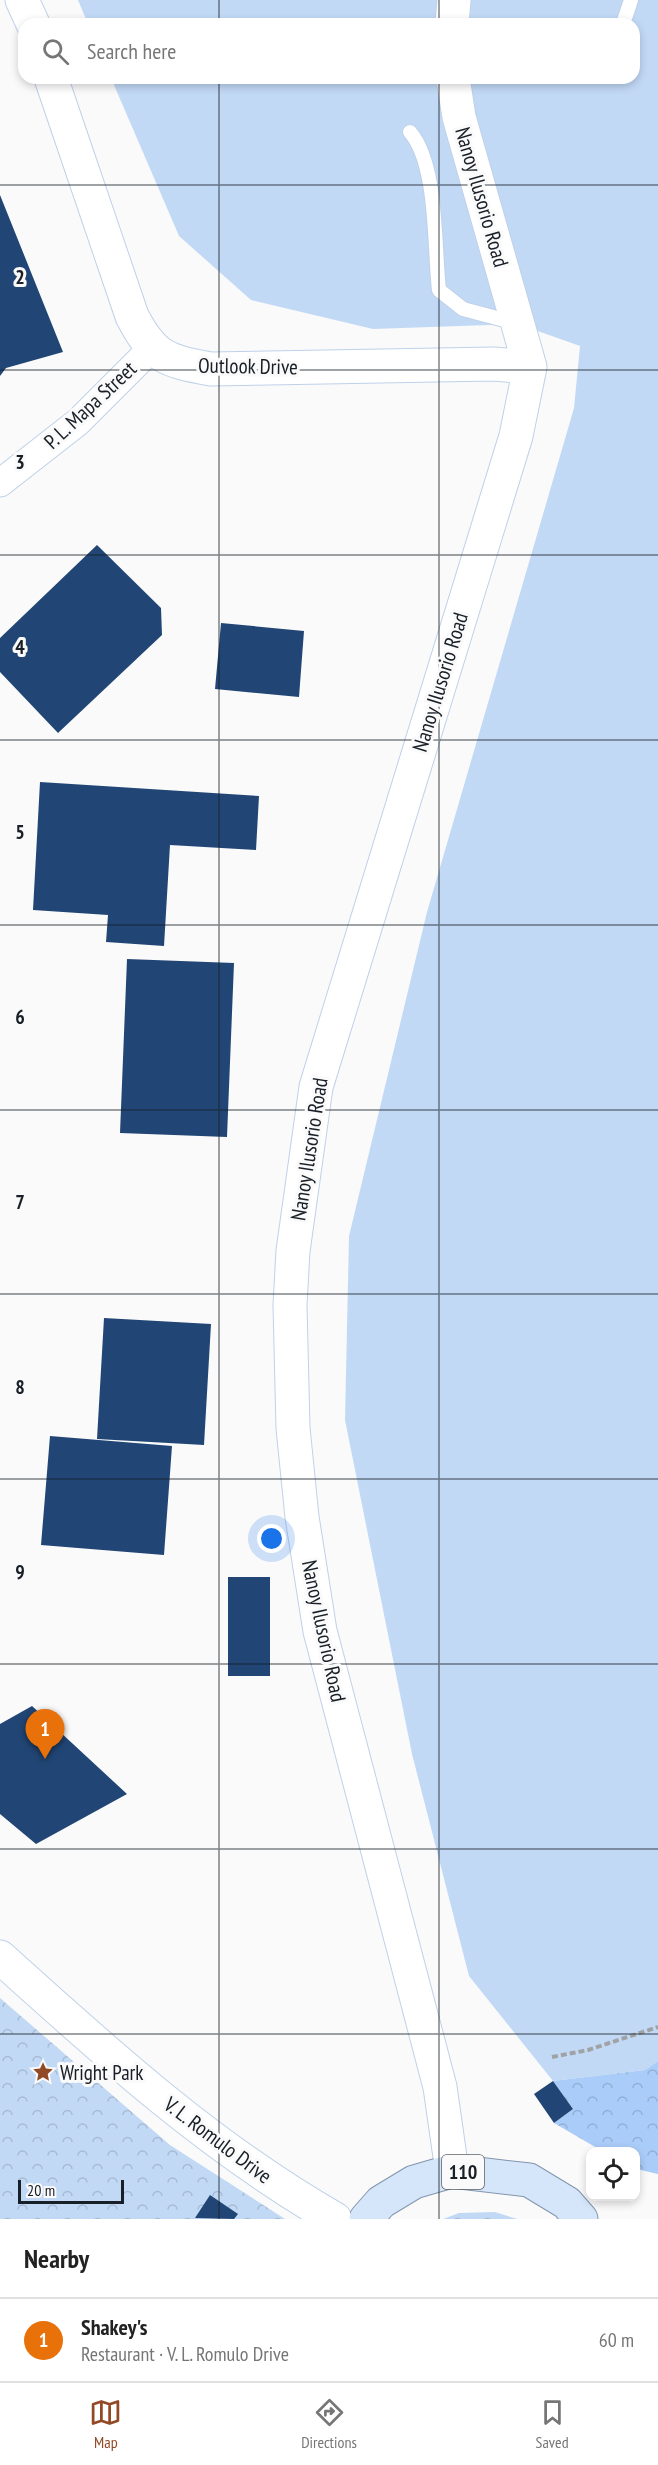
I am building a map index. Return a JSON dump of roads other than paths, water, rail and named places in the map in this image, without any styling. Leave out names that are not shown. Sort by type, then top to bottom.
[{"type":"main road","points":[[22,0],[30,18]]},
{"type":"main road","points":[[452,18],[454,0]]},
{"type":"main road","points":[[53,84],[132,316],[151,349]]},
{"type":"main road","name":"Nanoy Ilusorio Road","points":[[452,2171],[440,2087],[320,1631],[302,1517],[294,1439],[290,1305],[294,1251],[316,1087],[516,436],[530,367],[459,117],[454,84]]},
{"type":"main road","name":"Outlook Drive","points":[[151,349],[183,364],[211,369],[494,364],[530,367]]},
{"type":"main road","name":"V. L. Romulo Drive","points":[[0,1957],[145,2085],[215,2140],[288,2192],[335,2219]]},
{"type":"main road","name":"110","points":[[366,2219],[381,2202],[414,2182],[452,2171],[529,2180],[574,2211],[605,2219]]},
{"type":"street","name":"P. L. Mapa Street","points":[[0,483],[78,422],[151,349]]},
{"type":"lane","points":[[625,18],[631,0]]},
{"type":"lane","points":[[410,132],[421,145],[434,211],[439,290],[463,309],[518,324]]},
{"type":"place","name":"Shakey's","points":[[45,1759]]},
{"type":"place","name":"Wright Park","points":[[43,2072]]}]
